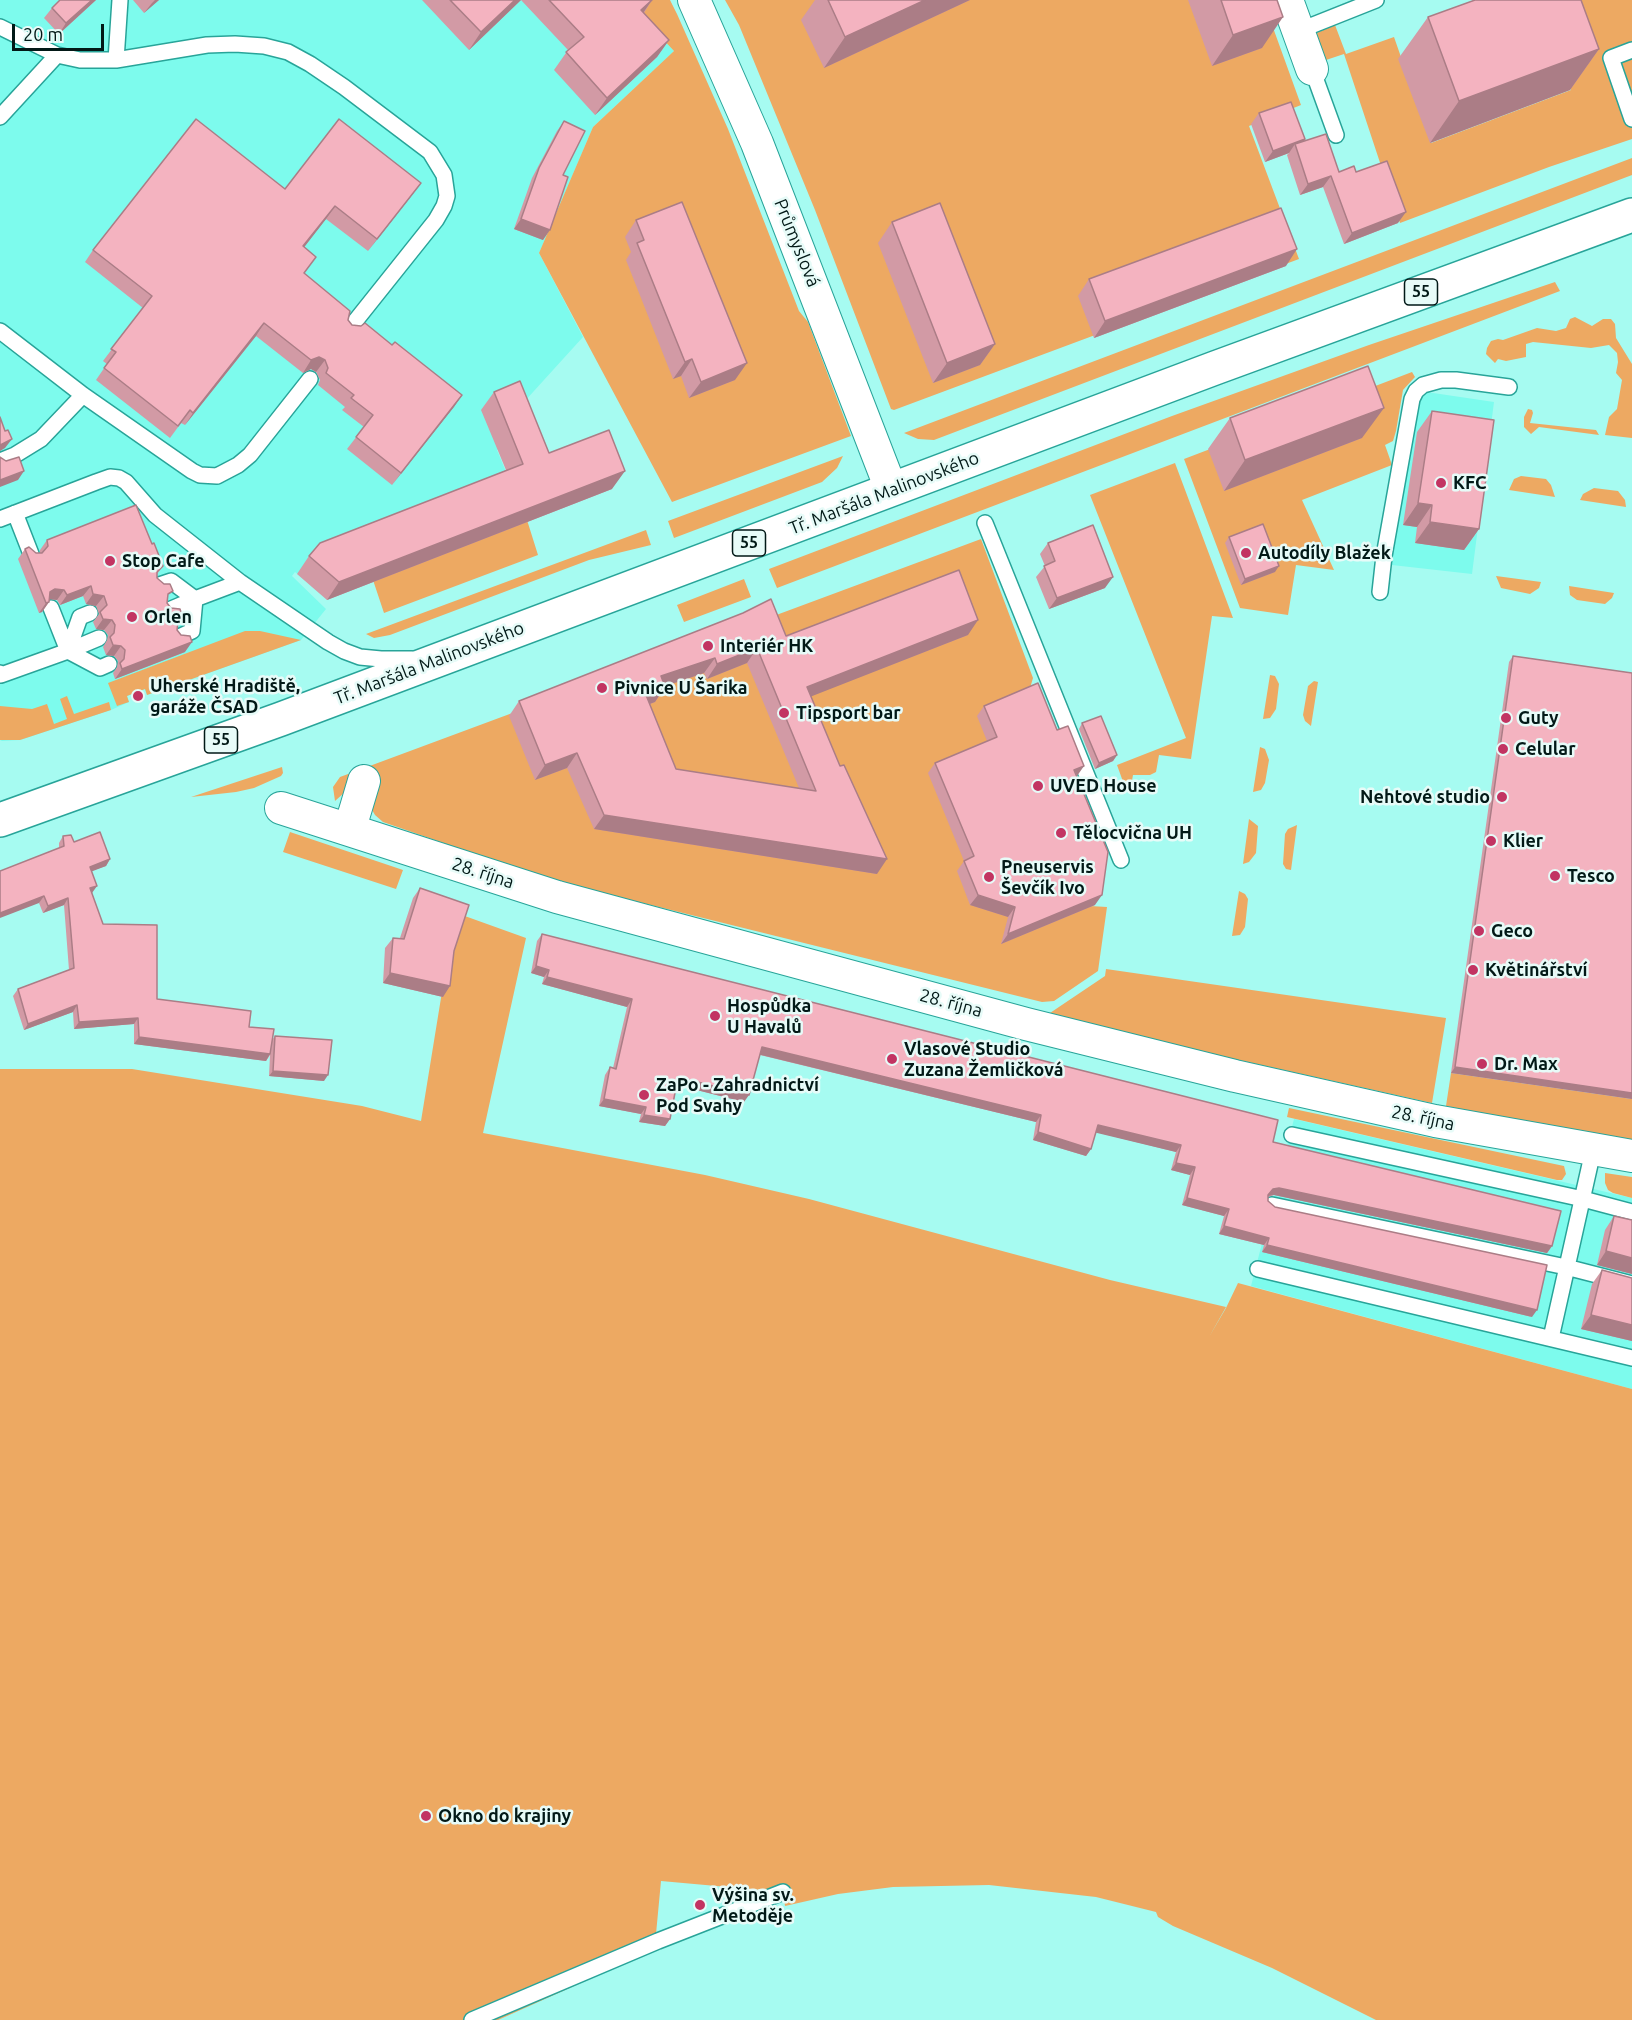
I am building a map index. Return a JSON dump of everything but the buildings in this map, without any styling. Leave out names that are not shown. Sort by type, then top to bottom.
[{"type":"main road","name":"Tř. Maršála Malinovského","points":[[0,820],[281,718],[1215,368],[1630,220]]},
{"type":"street","name":"Průmyslová","points":[[694,0],[757,143],[891,489]]},
{"type":"street","points":[[1287,0],[1312,69]]},
{"type":"street","points":[[350,828],[364,781]]},
{"type":"street","name":"28. října","points":[[281,808],[350,828],[557,897],[1026,1024],[1235,1076],[1435,1121],[1632,1156]]},
{"type":"lane","points":[[116,60],[120,0]]},
{"type":"lane","points":[[1298,31],[1376,0]]},
{"type":"lane","points":[[0,27],[57,55],[80,60],[116,60],[207,45],[264,46],[288,52],[327,76],[430,152],[444,175],[447,196],[444,206],[436,220],[349,329]]},
{"type":"lane","points":[[1632,50],[1611,58],[1632,119]]},
{"type":"lane","points":[[0,117],[57,55]]},
{"type":"lane","points":[[1312,69],[1335,135]]},
{"type":"lane","points":[[0,331],[83,395],[200,475],[217,476],[238,465],[250,455],[310,379]]},
{"type":"lane","points":[[1380,591],[1384,556],[1412,399],[1416,392],[1423,385],[1441,380],[1509,387]]},
{"type":"lane","points":[[0,461],[15,455],[41,439],[83,395]]},
{"type":"lane","points":[[31,554],[7,516],[110,477],[118,478],[126,482],[155,515],[240,582],[344,651],[360,657],[381,659],[442,658]]},
{"type":"lane","points":[[985,523],[1120,860]]},
{"type":"lane","points":[[159,585],[171,581],[195,599]]},
{"type":"lane","points":[[169,610],[240,582]]},
{"type":"lane","points":[[179,637],[192,631],[195,599]]},
{"type":"lane","points":[[51,608],[68,651],[100,668],[109,664]]},
{"type":"lane","points":[[68,651],[80,617],[90,613]]},
{"type":"lane","points":[[0,673],[1,675],[99,638]]},
{"type":"lane","points":[[1292,1135],[1583,1199],[1632,1212]]},
{"type":"lane","points":[[1551,1338],[1593,1150]]},
{"type":"lane","points":[[1272,1205],[1566,1267],[1632,1284]]},
{"type":"lane","points":[[1258,1269],[1632,1358]]},
{"type":"lane","points":[[472,2020],[658,1941],[783,1892]]},
{"type":"shaded area","points":[[0,0],[626,0],[674,51],[593,127],[539,253],[583,337],[514,413],[523,439],[497,450],[509,479],[326,598],[295,572],[292,576],[326,609],[301,640],[147,695],[145,689],[127,696],[129,702],[111,710],[20,740],[2,741],[0,740]]},
{"type":"shaded area","points":[[626,0],[670,0],[728,129],[799,311],[808,322],[851,436],[672,502],[539,253],[593,127],[674,51]]},
{"type":"shaded area","points":[[725,0],[1263,0],[1301,105],[1249,126],[1299,259],[894,410],[891,409],[815,210],[739,25]]},
{"type":"shaded area","points":[[1538,0],[1632,0],[1632,139],[1549,167],[1400,223],[1344,54],[1320,62],[1312,35],[1335,25],[1346,54],[1394,37],[1431,143],[1571,90]]},
{"type":"shaded area","points":[[1632,158],[1632,175],[934,440],[918,439],[904,433]]},
{"type":"shaded area","points":[[1555,282],[1560,291],[777,588],[769,569],[1172,416],[1369,345]]},
{"type":"shaded area","points":[[1575,317],[1592,326],[1603,319],[1611,319],[1615,324],[1616,338],[1632,364],[1632,438],[1605,435],[1609,417],[1617,409],[1622,380],[1616,373],[1617,353],[1609,345],[1591,348],[1533,342],[1526,344],[1526,357],[1506,361],[1498,359],[1495,363],[1486,354],[1491,341],[1503,340],[1537,328],[1556,331],[1566,328],[1570,319]]},
{"type":"shaded area","points":[[1412,372],[1415,377],[1403,390],[1393,441],[1385,445],[1392,465],[1302,500],[1334,570],[1296,565],[1288,615],[1240,608],[1184,459]]},
{"type":"shaded area","points":[[1413,390],[1494,402],[1472,574],[1383,564]]},
{"type":"shaded area","points":[[1528,409],[1533,413],[1530,423],[1596,430],[1599,435],[1539,427],[1531,434],[1524,427],[1524,417]]},
{"type":"shaded area","points":[[843,456],[837,468],[822,482],[674,538],[668,521]]},
{"type":"shaded area","points":[[1175,463],[1233,618],[1212,616],[1191,759],[1159,755],[1156,772],[1150,775],[1133,775],[1130,791],[1126,790],[1117,765],[1186,738],[1090,495]]},
{"type":"shaded area","points":[[1521,476],[1546,479],[1555,497],[1509,490],[1514,479]]},
{"type":"shaded area","points":[[1594,488],[1618,491],[1625,500],[1626,507],[1580,500],[1583,494]]},
{"type":"shaded area","points":[[527,520],[538,555],[384,613],[373,580]]},
{"type":"shaded area","points":[[646,530],[651,545],[589,560],[390,635],[374,638],[366,634]]},
{"type":"shaded area","points":[[981,539],[1033,678],[1028,695],[1090,906],[1107,907],[1098,971],[1054,1001],[1042,1002],[550,880],[383,822],[371,808],[344,793],[335,801],[333,787],[340,777]]},
{"type":"shaded area","points":[[1496,576],[1541,582],[1539,588],[1530,594],[1501,588]]},
{"type":"shaded area","points":[[744,579],[751,597],[684,622],[677,605]]},
{"type":"shaded area","points":[[1569,586],[1614,593],[1605,604],[1577,600],[1570,595]]},
{"type":"shaded area","points":[[245,631],[260,631],[301,640],[147,695],[145,689],[127,696],[129,702],[117,706],[108,683]]},
{"type":"shaded area","points":[[1270,675],[1275,676],[1279,684],[1276,709],[1270,718],[1263,719]]},
{"type":"shaded area","points":[[1314,681],[1318,682],[1311,726],[1305,721],[1303,715],[1308,686]]},
{"type":"shaded area","points":[[67,696],[74,714],[109,702],[111,710],[20,740],[0,740],[0,706],[32,709],[47,704],[54,724],[67,719],[60,699]]},
{"type":"shaded area","points":[[1260,747],[1265,749],[1269,760],[1265,783],[1261,790],[1253,792]]},
{"type":"shaded area","points":[[282,767],[281,776],[254,788],[191,797]]},
{"type":"shaded area","points":[[1249,819],[1258,826],[1256,853],[1249,862],[1243,864]]},
{"type":"shaded area","points":[[1297,825],[1291,870],[1286,869],[1283,864],[1285,834],[1288,829]]},
{"type":"shaded area","points":[[290,832],[403,870],[396,889],[283,852]]},
{"type":"shaded area","points":[[1239,891],[1248,899],[1245,927],[1240,935],[1232,936]]},
{"type":"shaded area","points":[[462,915],[526,938],[483,1133],[705,1175],[809,1199],[1110,1280],[1226,1307],[1209,1337],[1226,1308],[1238,1283],[1632,1389],[1632,2020],[1376,2020],[1272,1968],[1173,1926],[1158,1917],[1156,1912],[1096,1897],[989,1885],[893,1887],[838,1894],[785,1906],[783,1892],[661,1881],[656,1934],[630,1961],[498,2020],[0,2020],[0,1069],[132,1069],[362,1106],[421,1121],[447,961]]},
{"type":"shaded area","points":[[1106,969],[1446,1018],[1432,1103],[1198,1051],[1050,1013],[1105,976]]},
{"type":"shaded area","points":[[1451,1073],[1632,1099],[1632,1140],[1446,1106]]},
{"type":"shaded area","points":[[1289,1108],[1564,1166],[1566,1174],[1562,1180],[1557,1180],[1287,1117]]},
{"type":"shaded area","points":[[1294,1119],[1632,1198],[1632,1389],[1251,1286]]},
{"type":"shaded area","points":[[1605,1173],[1632,1177],[1632,1198],[1608,1190]]},
{"type":"place","name":"KFC","points":[[1441,483]]},
{"type":"place","name":"Autodíly Blažek","points":[[1246,553]]},
{"type":"place","name":"Stop Cafe","points":[[110,561]]},
{"type":"place","name":"Orlen","points":[[132,617]]},
{"type":"place","name":"Interiér HK","points":[[708,646]]},
{"type":"place","name":"Pivnice U Šarika","points":[[602,688]]},
{"type":"place","name":"Uherské Hradiště, garáže ČSAD","points":[[138,696]]},
{"type":"place","name":"Tipsport bar","points":[[784,713]]},
{"type":"place","name":"Guty","points":[[1506,718]]},
{"type":"place","name":"Celular","points":[[1503,749]]},
{"type":"place","name":"UVED House","points":[[1038,786]]},
{"type":"place","name":"Nehtové studio","points":[[1502,797]]},
{"type":"place","name":"Tělocvična UH","points":[[1061,833]]},
{"type":"place","name":"Klier","points":[[1491,841]]},
{"type":"place","name":"Tesco","points":[[1555,876]]},
{"type":"place","name":"Pneuservis Ševčík Ivo","points":[[989,877]]},
{"type":"place","name":"Geco","points":[[1479,931]]},
{"type":"place","name":"Květinářství","points":[[1473,970]]},
{"type":"place","name":"Hospůdka U Havalů","points":[[715,1016]]},
{"type":"place","name":"Vlasové Studio Zuzana Žemličková","points":[[892,1059]]},
{"type":"place","name":"Dr. Max","points":[[1482,1064]]},
{"type":"place","name":"ZaPo - Zahradnictví Pod Svahy","points":[[644,1095]]},
{"type":"place","name":"Okno do krajiny","points":[[426,1816]]},
{"type":"place","name":"Výšina sv. Metoděje","points":[[700,1905]]}]
